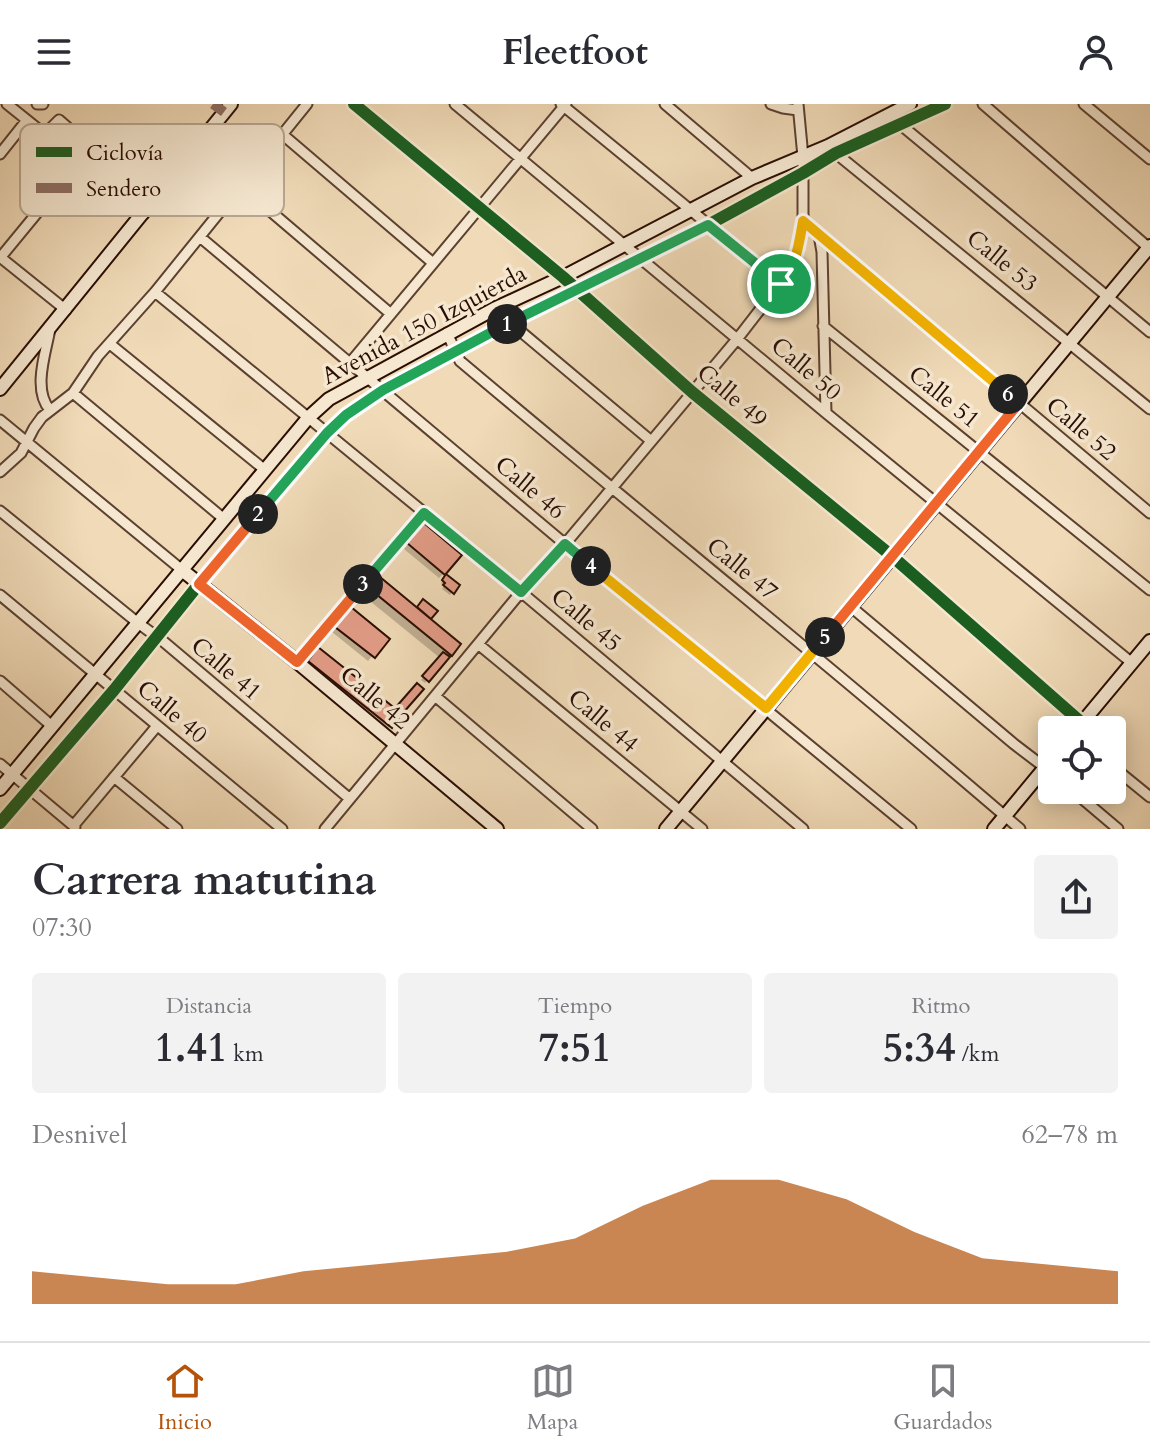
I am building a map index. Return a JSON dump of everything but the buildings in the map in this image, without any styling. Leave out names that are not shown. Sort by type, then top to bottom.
[{"type":"street","points":[[7,104],[32,124]]},
{"type":"street","points":[[215,124],[231,104]]},
{"type":"street","points":[[284,132],[307,104]]},
{"type":"street","name":"Calle 49","points":[[354,104],[563,277],[692,392],[893,557],[1068,716]]},
{"type":"street","name":"Calle 50","points":[[455,104],[1132,663]]},
{"type":"street","points":[[665,104],[752,178]]},
{"type":"street","points":[[325,829],[521,592],[738,338],[793,267],[803,221],[803,157],[798,107],[783,108],[771,104]]},
{"type":"street","name":"Avenida 150 Izquierda","points":[[0,823],[327,433],[346,415],[383,390],[510,322],[708,225],[803,173],[832,150],[910,104]]},
{"type":"street","name":"Avenida 150 Izquierda","points":[[0,789],[308,418],[329,399],[447,333],[563,277],[752,178],[803,157],[901,125],[945,104]]},
{"type":"street","points":[[666,829],[1149,247],[983,104]]},
{"type":"street","points":[[1084,104],[1150,159]]},
{"type":"street","points":[[350,363],[564,105],[781,284]]},
{"type":"street","points":[[889,115],[1150,332]]},
{"type":"street","points":[[24,124],[27,120]]},
{"type":"street","points":[[0,154],[20,129]]},
{"type":"street","points":[[284,136],[433,263]]},
{"type":"street","name":"Calle 53","points":[[832,150],[1150,409]]},
{"type":"street","points":[[35,216],[0,258],[66,310]]},
{"type":"street","points":[[0,389],[142,216]]},
{"type":"street","points":[[0,472],[21,453],[34,428],[50,410],[73,393],[98,356],[217,216]]},
{"type":"street","points":[[276,216],[391,314]]},
{"type":"street","name":"Calle 52","points":[[803,221],[1150,513]]},
{"type":"street","points":[[819,235],[826,413]]},
{"type":"street","name":"Calle 46","points":[[200,237],[911,829]]},
{"type":"street","name":"Calle 45","points":[[155,292],[521,592],[803,829]]},
{"type":"street","points":[[494,309],[650,440]]},
{"type":"street","name":"Calle 51","points":[[823,326],[1150,590]]},
{"type":"street","points":[[50,329],[42,376],[42,392],[50,410]]},
{"type":"street","name":"Calle 47","points":[[447,333],[460,361],[812,652],[1020,829]]},
{"type":"street","points":[[110,344],[265,470]]},
{"type":"street","points":[[73,393],[224,519]]},
{"type":"street","name":"Calle 42","points":[[0,420],[497,829]]},
{"type":"street","name":"Calle 41","points":[[0,511],[157,637],[350,799]]},
{"type":"street","points":[[297,662],[424,513]]},
{"type":"street","name":"Calle 40","points":[[0,595],[282,829]]},
{"type":"street","points":[[850,606],[1014,744],[1038,759]]},
{"type":"street","points":[[1087,716],[1150,641]]},
{"type":"street","name":"Calle 44","points":[[478,644],[702,829]]},
{"type":"street","points":[[0,681],[53,727]]},
{"type":"street","points":[[435,696],[592,829]]},
{"type":"street","points":[[0,764],[76,827],[157,726]]},
{"type":"street","points":[[114,777],[173,828]]},
{"type":"street","points":[[1126,777],[1150,797]]},
{"type":"street","points":[[994,829],[1038,779]]},
{"type":"street","points":[[1089,804],[1118,829]]},
{"type":"marked path","points":[[213,104],[224,112]]},
{"type":"cycle path","points":[[354,104],[563,277],[692,392],[893,557],[1074,716]]},
{"type":"cycle path","points":[[0,823],[327,433],[346,415],[383,390],[510,322],[708,225],[836,153],[945,104]]},
{"type":"route","points":[[803,221],[1019,403],[766,708],[565,544],[521,592],[424,513],[297,662],[199,584],[327,433],[346,415],[383,390],[510,322],[708,225],[781,284],[793,267],[803,221]]}]
